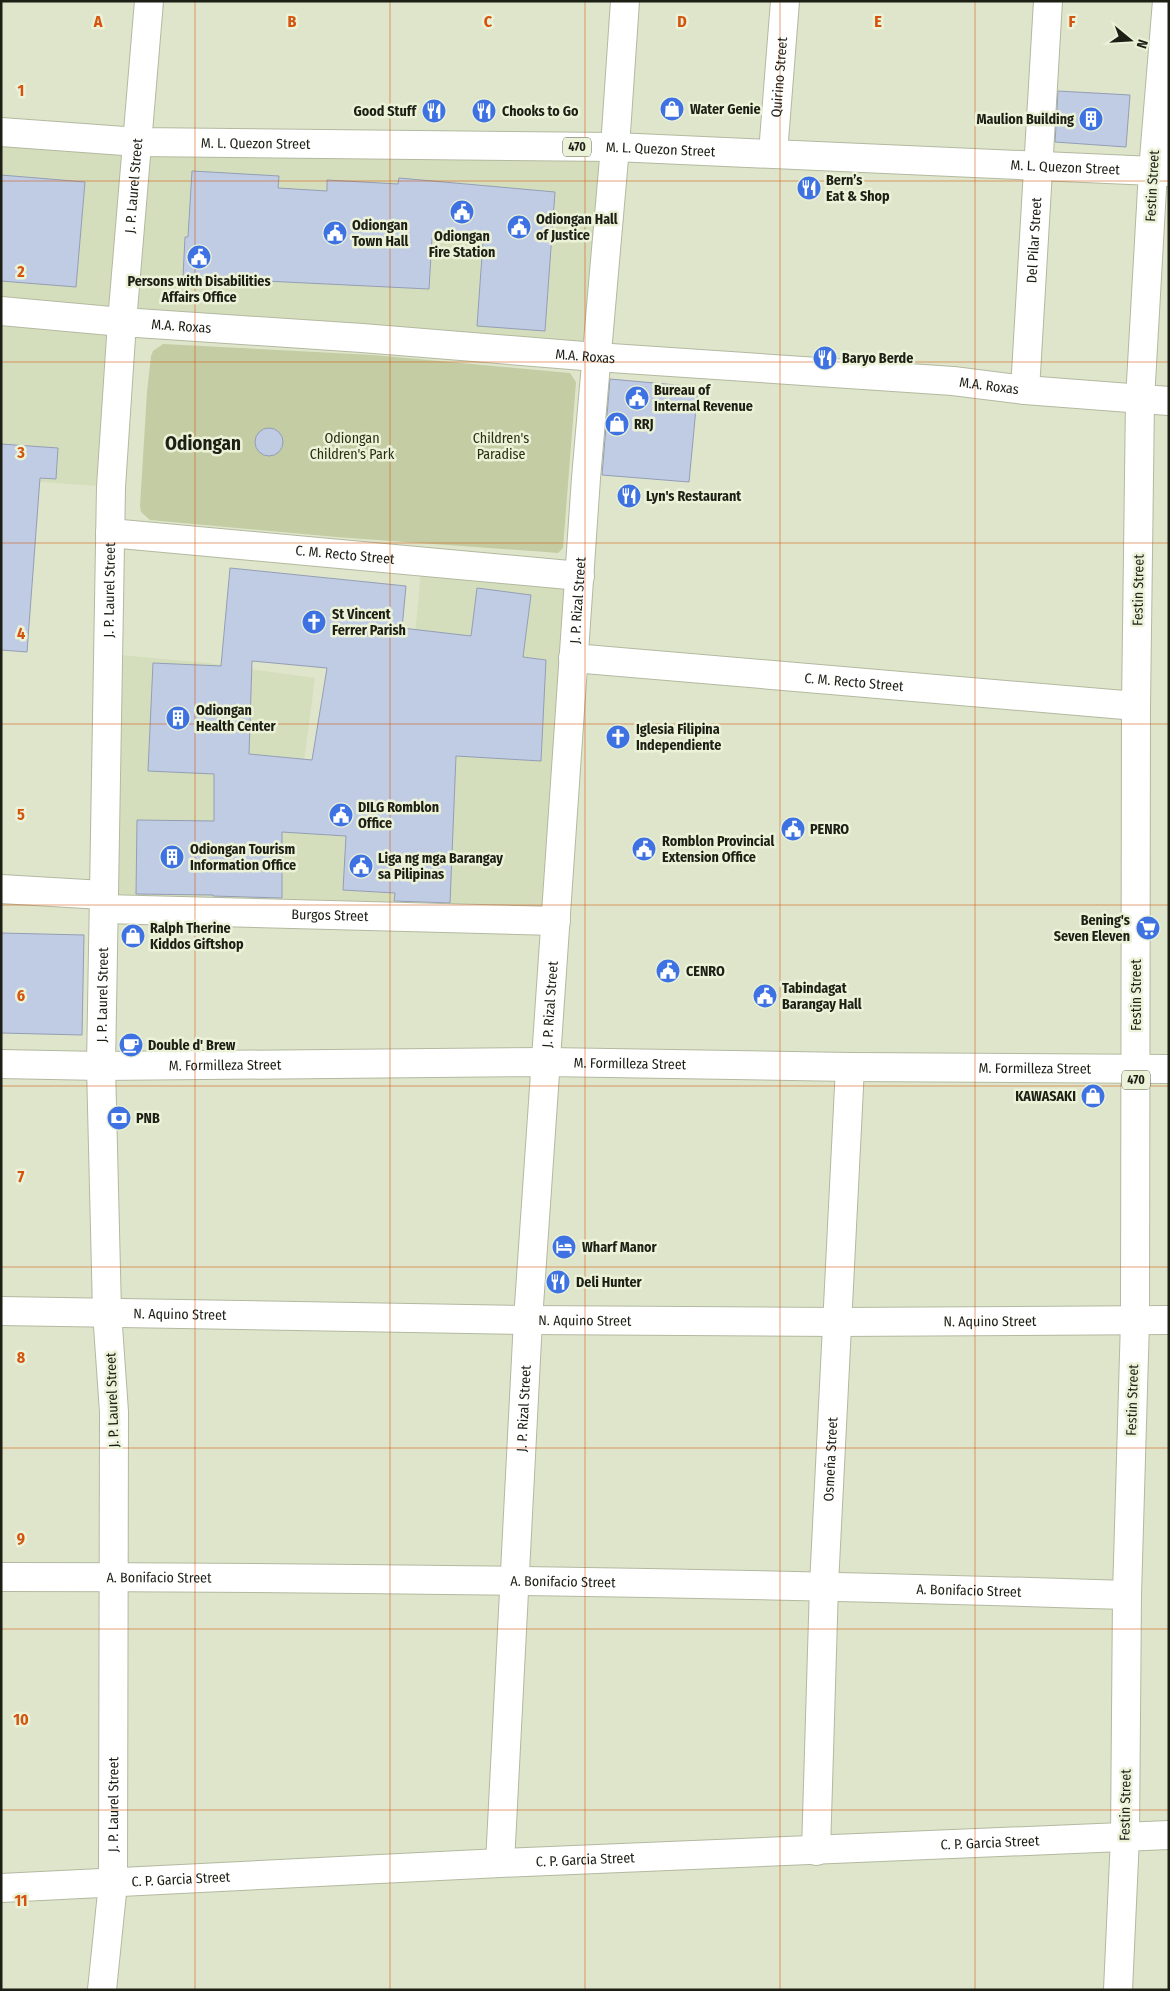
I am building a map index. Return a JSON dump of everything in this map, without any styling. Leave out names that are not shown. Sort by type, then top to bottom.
[{"type":"street","name":"J. P. Laurel Street","points":[[102,1990],[112,1882],[114,1577],[114,1412],[106,1312],[101,1066],[111,487],[122,322],[149,1]]},
{"type":"street","name":"J. P. Rizal Street","points":[[500,1863],[528,1320],[573,658],[596,357],[615,147],[625,1]]},
{"type":"street","name":"Quirino Street","points":[[773,153],[785,1]]},
{"type":"street","name":"Del Pilar Street","points":[[1025,390],[1048,1]]},
{"type":"street","name":"Festin Street","points":[[1118,1990],[1125,1837],[1127,1595],[1135,1321],[1136,706],[1140,400],[1161,171],[1167,1]]},
{"type":"street","name":"M. L. Quezon Street","points":[[1,132],[138,142],[615,147],[1161,171]]},
{"type":"street","name":"M.A. Roxas","points":[[1,311],[122,322],[362,338],[596,357],[953,380],[1025,390],[1169,401]]},
{"type":"street","name":"C. M. Recto Street","points":[[110,533],[580,576]]},
{"type":"street","name":"C. M. Recto Street","points":[[573,658],[1136,706]]},
{"type":"street","name":"Burgos Street","points":[[1,889],[103,902],[556,921]]},
{"type":"street","name":"M. Formilleza Street","points":[[1,1064],[101,1066],[547,1062],[850,1067],[1169,1069]]},
{"type":"street","name":"Osmeña Street","points":[[816,1851],[824,1585],[850,1067]]},
{"type":"street","name":"N. Aquino Street","points":[[1,1311],[528,1320],[836,1322],[1169,1320]]},
{"type":"street","name":"A. Bonifacio Street","points":[[1,1577],[514,1580],[824,1585],[1127,1595]]},
{"type":"street","name":"C. P. Garcia Street","points":[[1,1888],[500,1863],[1169,1835]]},
{"type":"shaded area","points":[[1,132],[615,147],[596,357],[122,322],[111,487],[1,479]]},
{"type":"shaded area","points":[[422,562],[580,576],[556,921],[103,895],[109,654],[208,663],[315,678],[304,762],[333,768],[411,675]]},
{"type":"green space","name":"Odiongan Children's Park","points":[[163,344],[373,355],[570,373],[576,382],[563,548],[558,553],[336,537],[150,520],[141,512],[140,506],[147,392],[151,356],[153,351]]},
{"type":"building","name":"Maulion Building","points":[[1058,91],[1130,95],[1126,147],[1055,142]]},
{"type":"building","points":[[192,171],[279,176],[278,188],[327,191],[327,180],[398,184],[399,178],[555,192],[545,331],[477,326],[483,242],[437,236],[437,239],[432,238],[429,289],[183,277],[185,237],[188,237]]},
{"type":"building","points":[[1,175],[85,182],[76,287],[1,281]]},
{"type":"building","points":[[610,379],[698,387],[689,482],[602,475]]},
{"type":"building","points":[[269,428],[279,432],[283,442],[279,452],[269,456],[259,452],[255,442],[259,432]]},
{"type":"building","points":[[1,444],[58,448],[56,479],[40,478],[27,652],[1,650]]},
{"type":"building","points":[[230,568],[406,586],[402,628],[471,636],[477,588],[531,595],[523,657],[546,660],[541,761],[456,756],[450,903],[394,901],[395,893],[343,890],[346,836],[282,832],[282,898],[136,894],[137,820],[214,821],[214,774],[148,771],[153,663],[221,666]],"holes":[[[252,661],[327,668],[312,760],[249,754]]]},
{"type":"building","points":[[1,933],[84,935],[82,1035],[1,1033]]},
{"type":"place","name":"Water Genie","points":[[672,109]]},
{"type":"place","name":"Good Stuff","points":[[434,111]]},
{"type":"place","name":"Chooks to Go","points":[[484,111]]},
{"type":"place","name":"Maulion Building","points":[[1091,119]]},
{"type":"place","name":"Bern’s Eat & Shop","points":[[809,188]]},
{"type":"place","name":"Odiongan Fire Station","points":[[462,212]]},
{"type":"place","name":"Odiongan Hall of Justice","points":[[519,227]]},
{"type":"place","name":"Odiongan Town Hall","points":[[335,233]]},
{"type":"place","name":"Persons with Disabilities Affairs Office","points":[[199,257]]},
{"type":"place","name":"Baryo Berde","points":[[825,358]]},
{"type":"place","name":"Bureau of Internal Revenue","points":[[637,398]]},
{"type":"place","name":"RRJ","points":[[617,424]]},
{"type":"place","name":"Lyn's Restaurant","points":[[629,496]]},
{"type":"place","name":"St Vincent Ferrer Parish","points":[[314,622]]},
{"type":"place","name":"Odiongan Health Center","points":[[178,718]]},
{"type":"place","name":"Iglesia Filipina Independiente","points":[[618,737]]},
{"type":"place","name":"DILG Romblon Office","points":[[341,815]]},
{"type":"place","name":"PENRO","points":[[793,829]]},
{"type":"place","name":"Romblon Provincial Extension Office","points":[[644,849]]},
{"type":"place","name":"Odiongan Tourism Information Office","points":[[172,857]]},
{"type":"place","name":"Liga ng mga Barangay sa Pilipinas","points":[[361,866]]},
{"type":"place","name":"Bening's Seven Eleven","points":[[1148,928]]},
{"type":"place","name":"Ralph Therine Kiddos Giftshop","points":[[133,936]]},
{"type":"place","name":"CENRO","points":[[668,971]]},
{"type":"place","name":"Tabindagat Barangay Hall","points":[[765,996]]},
{"type":"place","name":"Double d' Brew","points":[[131,1045]]},
{"type":"place","name":"KAWASAKI","points":[[1093,1096]]},
{"type":"place","name":"PNB","points":[[119,1118]]},
{"type":"place","name":"Wharf Manor","points":[[564,1247]]},
{"type":"place","name":"Deli Hunter","points":[[558,1282]]},
{"type":"district","name":"Odiongan","points":[[203,443]]},
{"type":"park label","name":"Children's Paradise","points":[[501,446]]}]
